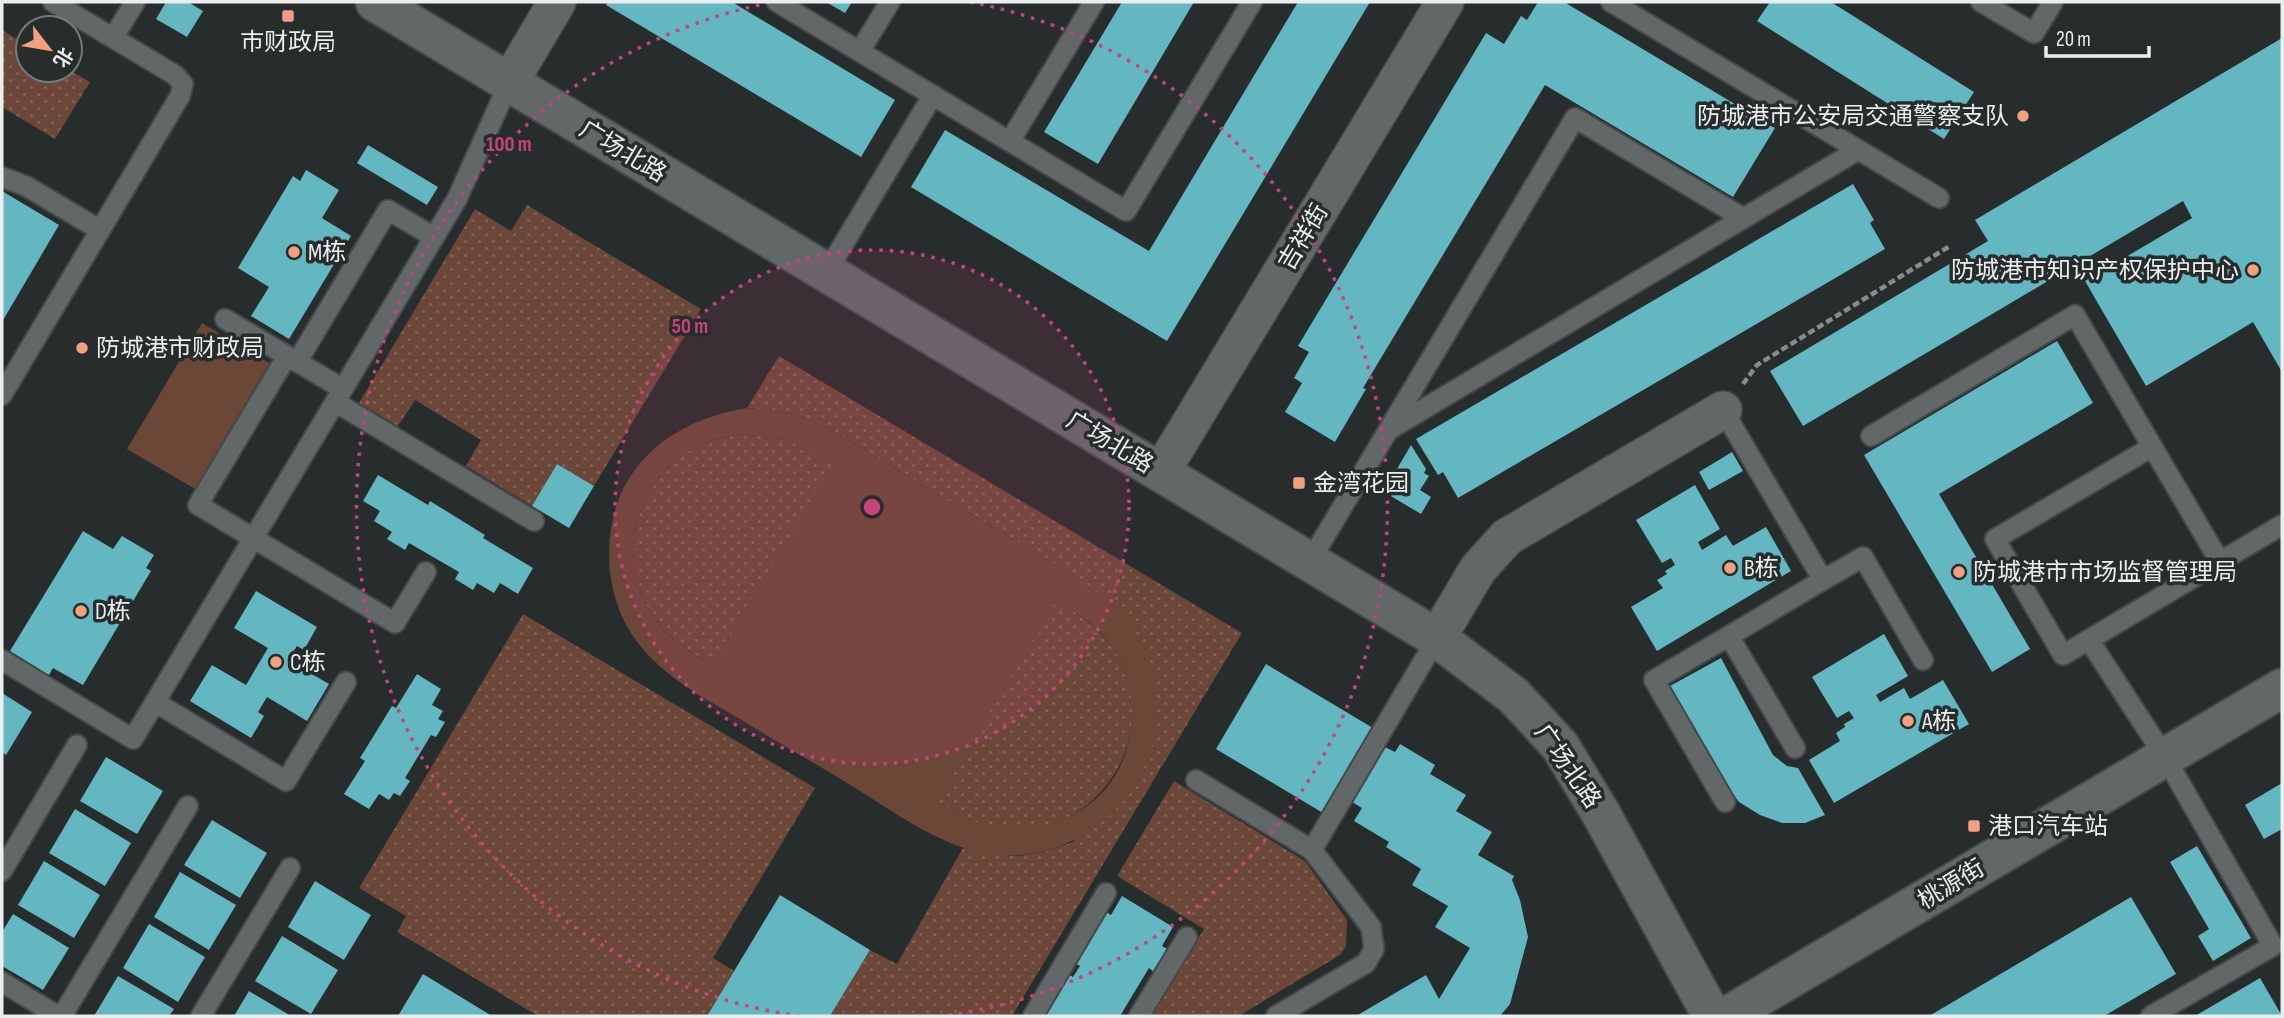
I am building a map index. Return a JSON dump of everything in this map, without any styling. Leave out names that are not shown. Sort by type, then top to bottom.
[{"type":"street","name":"广场北路","points":[[375,2],[1437,638],[1514,695],[1560,746],[1600,812],[1712,1016]]},
{"type":"street","points":[[509,83],[557,2]]},
{"type":"street","name":"吉祥街","points":[[1160,472],[1445,2]]},
{"type":"street","points":[[1437,638],[1478,569],[1507,537],[1723,410]]},
{"type":"street","name":"桃源街","points":[[1727,1016],[2282,688]]},
{"type":"lane","points":[[2,396],[180,96],[183,84],[175,75],[53,2]]},
{"type":"lane","points":[[113,38],[135,2]]},
{"type":"lane","points":[[777,2],[1126,211],[1252,2]]},
{"type":"lane","points":[[860,51],[890,2]]},
{"type":"lane","points":[[1010,141],[1094,2]]},
{"type":"lane","points":[[1611,2],[1939,198]]},
{"type":"lane","points":[[1981,2],[2034,33],[2053,2]]},
{"type":"lane","points":[[2,660],[133,739],[457,199],[509,83]]},
{"type":"lane","points":[[826,273],[933,95]]},
{"type":"lane","points":[[1310,561],[1575,118],[1743,218]]},
{"type":"lane","points":[[1388,430],[1858,150]]},
{"type":"lane","points":[[2,177],[26,186],[100,230]]},
{"type":"lane","points":[[426,572],[395,623],[198,505],[388,210],[434,237]]},
{"type":"lane","points":[[1871,436],[2075,315],[2220,562]]},
{"type":"lane","points":[[225,319],[292,359],[339,396],[534,522]]},
{"type":"lane","points":[[1723,410],[1823,580]]},
{"type":"lane","points":[[2152,447],[1995,540],[2063,655],[2282,525]]},
{"type":"lane","points":[[1725,802],[1654,680],[1863,557],[1923,660]]},
{"type":"lane","points":[[1729,636],[1795,748]]},
{"type":"lane","points":[[1312,850],[1437,638]]},
{"type":"lane","points":[[2090,640],[2165,757],[2277,954],[2151,1016]]},
{"type":"lane","points":[[155,702],[286,780],[346,682]]},
{"type":"lane","points":[[2,871],[77,746]]},
{"type":"lane","points":[[1196,780],[1312,850],[1371,927],[1374,949],[1366,963],[1276,1016]]},
{"type":"lane","points":[[2,982],[60,1016],[188,806]]},
{"type":"lane","points":[[201,1016],[290,868]]},
{"type":"lane","points":[[1033,1016],[1106,893]]},
{"type":"lane","points":[[1139,1016],[1187,937]]},
{"type":"path","points":[[1723,410],[1757,365],[1950,246]]},
{"type":"shaded area","points":[[2,30],[14,37],[14,84],[84,84],[84,79],[90,82],[55,139],[2,107]]},
{"type":"shaded area","points":[[527,205],[701,309],[594,486],[557,464],[532,506],[466,466],[481,440],[415,400],[398,426],[359,403],[475,209],[511,231]]},
{"type":"shaded area","points":[[202,323],[271,364],[195,489],[127,449]]},
{"type":"shaded area","points":[[779,356],[1242,633],[1012,1016],[830,1016],[870,950],[897,964],[963,848],[1019,856],[1073,842],[1157,714],[1072,575],[828,428],[789,414],[747,408]]},
{"type":"shaded area","points":[[747,408],[769,410],[798,416],[828,428],[1072,575],[1120,612],[1141,642],[1154,678],[1157,714],[1151,749],[1138,780],[1117,808],[1090,831],[1058,847],[1014,856],[964,848],[918,827],[699,695],[648,655],[622,617],[613,589],[609,544],[617,504],[627,481],[641,462],[658,446],[677,432],[722,413]],"holes":[[[744,434],[788,440],[832,465],[712,666],[673,639],[654,618],[642,595],[635,570],[634,544],[638,520],[647,496],[661,475],[679,458],[702,444]],[[1057,600],[1079,614],[1105,637],[1125,670],[1132,710],[1125,755],[1109,784],[1088,806],[1061,820],[1031,828],[999,827],[967,818],[937,801]]]},
{"type":"shaded area","points":[[744,434],[788,440],[833,465],[712,666],[674,639],[655,619],[642,596],[635,571],[634,545],[638,520],[647,497],[661,475],[679,457],[702,444]]},
{"type":"shaded area","points":[[1057,599],[1104,637],[1127,676],[1133,709],[1128,742],[1115,772],[1095,798],[1068,818],[1036,828],[1000,829],[974,822],[936,801]]},
{"type":"shaded area","points":[[523,614],[815,788],[713,958],[734,971],[707,1016],[538,1016],[397,932],[406,916],[359,888]]},
{"type":"shaded area","points":[[1174,781],[1305,861],[1347,920],[1346,946],[1340,955],[1239,1016],[1150,1016],[1204,929],[1117,876]]},
{"type":"building","points":[[166,2],[188,2],[203,11],[187,37],[156,19]]},
{"type":"building","points":[[608,2],[732,2],[895,100],[861,157],[606,5]]},
{"type":"building","points":[[826,2],[852,2],[845,13]]},
{"type":"building","points":[[1122,2],[1194,2],[1098,164],[1044,132]]},
{"type":"building","points":[[1298,2],[1370,2],[1167,341],[911,187],[945,130],[1149,251]]},
{"type":"building","points":[[1538,2],[1564,2],[1775,128],[1733,197],[1545,85],[1363,388],[1366,389],[1335,442],[1285,412],[1302,383],[1294,378],[1309,352],[1298,346],[1486,33],[1504,44],[1521,16],[1527,20]]},
{"type":"building","points":[[1770,2],[1831,2],[1974,92],[1944,139],[1757,21]]},
{"type":"building","points":[[2282,38],[2282,372],[2253,322],[2146,386],[2085,281],[2192,218],[2183,201],[1803,426],[1770,371],[1988,241],[1975,220]]},
{"type":"building","points":[[368,145],[438,187],[427,205],[357,163]]},
{"type":"building","name":"M栋","points":[[306,170],[339,190],[322,218],[351,236],[289,339],[251,316],[269,287],[238,268],[293,176],[300,181]]},
{"type":"building","points":[[1853,184],[1874,220],[1870,223],[1885,249],[1458,498],[1443,472],[1438,475],[1416,439]]},
{"type":"building","points":[[2,191],[59,225],[2,322]]},
{"type":"building","name":"防城港市市场监督管理局","points":[[2057,341],[2093,403],[1939,494],[2030,649],[1992,672],[1864,455]]},
{"type":"building","points":[[1411,445],[1426,469],[1424,473],[1429,476],[1420,490],[1431,497],[1421,514],[1379,489],[1389,472],[1394,474]]},
{"type":"building","points":[[1732,452],[1743,471],[1709,490],[1699,472]]},
{"type":"building","points":[[557,464],[594,486],[569,528],[532,506]]},
{"type":"building","points":[[378,475],[428,505],[430,501],[485,535],[483,538],[533,568],[518,594],[500,583],[494,593],[477,583],[473,590],[455,579],[459,572],[409,543],[405,550],[387,539],[392,532],[374,521],[380,511],[363,501]]},
{"type":"building","name":"B栋","points":[[1695,485],[1720,529],[1698,542],[1702,550],[1726,535],[1733,546],[1766,527],[1791,571],[1657,651],[1631,607],[1663,588],[1657,580],[1675,565],[1671,558],[1662,563],[1636,520]]},
{"type":"building","name":"D栋","points":[[83,531],[113,549],[122,536],[154,555],[146,568],[151,571],[83,685],[53,668],[49,675],[10,651]]},
{"type":"building","name":"C栋","points":[[256,591],[317,627],[304,650],[297,646],[288,660],[329,684],[307,721],[267,697],[258,712],[264,716],[251,738],[190,701],[212,665],[246,685],[268,648],[234,628]]},
{"type":"building","name":"A栋","points":[[1884,634],[1908,676],[1876,695],[1880,702],[1904,688],[1910,699],[1943,680],[1969,724],[1834,803],[1809,760],[1840,741],[1836,733],[1854,718],[1849,711],[1837,718],[1812,677]]},
{"type":"building","points":[[1721,658],[1773,755],[1787,766],[1798,768],[1825,815],[1805,823],[1782,823],[1760,815],[1739,802],[1723,782],[1670,686]]},
{"type":"building","points":[[1266,664],[1373,728],[1323,813],[1216,749]]},
{"type":"building","points":[[417,674],[441,689],[432,705],[443,711],[438,719],[445,722],[436,737],[431,735],[405,778],[410,781],[400,796],[394,793],[389,800],[379,794],[369,809],[344,794],[365,761],[360,758],[392,706],[396,708]]},
{"type":"building","points":[[2,693],[32,712],[6,755],[2,752]]},
{"type":"building","points":[[1400,744],[1435,765],[1430,774],[1466,795],[1456,811],[1492,832],[1478,855],[1514,876],[1512,880],[1520,900],[1528,937],[1510,1004],[1500,1016],[1356,1016],[1426,975],[1439,999],[1470,948],[1435,927],[1448,906],[1412,885],[1421,869],[1386,847],[1389,842],[1354,821],[1362,808],[1352,802],[1385,747],[1395,752]]},
{"type":"building","points":[[106,757],[163,791],[137,834],[80,801]]},
{"type":"building","points":[[2282,783],[2282,829],[2264,839],[2245,805]]},
{"type":"building","points":[[75,809],[131,843],[105,886],[49,853]]},
{"type":"building","points":[[212,820],[267,853],[240,898],[184,865]]},
{"type":"building","points":[[2197,846],[2251,938],[2213,961],[2198,936],[2209,929],[2170,862]]},
{"type":"building","points":[[44,861],[100,895],[74,938],[18,905]]},
{"type":"building","points":[[180,872],[236,905],[209,950],[154,917]]},
{"type":"building","points":[[315,881],[371,915],[344,960],[288,927]]},
{"type":"building","points":[[780,895],[870,950],[830,1016],[707,1016]]},
{"type":"building","points":[[1122,896],[1173,927],[1162,946],[1169,950],[1155,973],[1149,968],[1120,1016],[1043,1016],[1068,974],[1073,977],[1080,966],[1075,963],[1106,912],[1111,915]]},
{"type":"building","points":[[2131,897],[2176,974],[2104,1016],[1929,1016]]},
{"type":"building","points":[[13,914],[69,948],[43,990],[2,966],[2,932]]},
{"type":"building","points":[[149,924],[205,957],[178,1002],[123,968]]},
{"type":"building","points":[[282,936],[338,970],[311,1014],[255,981]]},
{"type":"building","points":[[423,974],[492,1016],[398,1016]]},
{"type":"building","points":[[118,976],[174,1009],[169,1016],[94,1016]]},
{"type":"building","points":[[2260,978],[2282,1016],[2195,1016]]},
{"type":"building","points":[[249,991],[291,1016],[234,1016]]},
{"type":"place","name":"巿财政局","points":[[288,16]]},
{"type":"place","name":"防城港市公安局交通警察支队","points":[[2023,116]]},
{"type":"place","name":"M栋","points":[[294,252]]},
{"type":"place","name":"防城港市知识产权保护中心","points":[[2253,270]]},
{"type":"place","name":"防城港市财政局","points":[[82,348]]},
{"type":"place","name":"金湾花园","points":[[1299,483]]},
{"type":"place","name":"B栋","points":[[1730,568]]},
{"type":"place","name":"防城港市市场监督管理局","points":[[1959,572]]},
{"type":"place","name":"D栋","points":[[81,611]]},
{"type":"place","name":"C栋","points":[[276,662]]},
{"type":"place","name":"A栋","points":[[1908,721]]},
{"type":"place","name":"港口汽车站","points":[[1974,826]]}]
